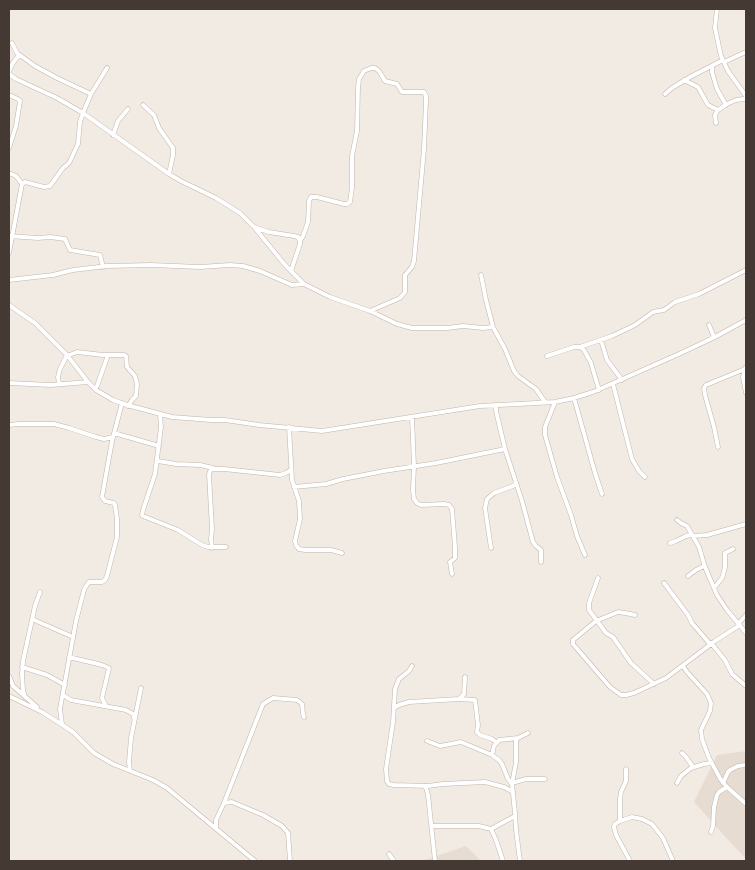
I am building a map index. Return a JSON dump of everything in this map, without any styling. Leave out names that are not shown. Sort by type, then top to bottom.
[{"type":"street","points":[[716,123],[718,110],[746,98],[723,61],[717,37],[717,9]]},
{"type":"street","points":[[12,44],[19,55],[57,78],[91,94]]},
{"type":"street","points":[[665,94],[684,80],[746,52]]},
{"type":"street","points":[[19,55],[13,62],[9,73],[16,79],[58,98],[83,113],[169,174],[222,201],[240,213],[304,284],[330,297],[370,310],[397,324],[412,328],[493,327]]},
{"type":"street","points":[[712,66],[717,89],[726,105]]},
{"type":"street","points":[[22,184],[25,182],[44,187],[50,186],[72,159],[78,144],[80,122],[83,113],[91,94],[106,68]]},
{"type":"street","points":[[291,271],[308,222],[311,197],[344,204],[350,202],[352,156],[357,131],[358,83],[364,71],[375,68],[381,73],[385,81],[397,84],[402,92],[424,92],[426,101],[424,149],[414,263],[405,275],[405,292],[402,297],[370,310]]},
{"type":"street","points":[[684,80],[698,87],[708,105],[718,110]]},
{"type":"street","points":[[9,95],[20,101],[16,126],[9,145]]},
{"type":"street","points":[[143,105],[154,115],[159,128],[172,148],[173,155],[169,174]]},
{"type":"street","points":[[113,135],[118,120],[128,109]]},
{"type":"street","points":[[9,173],[16,176],[22,184],[10,236],[9,253]]},
{"type":"street","points":[[254,227],[277,234],[297,236],[300,241]]},
{"type":"street","points":[[10,236],[65,239],[70,250],[100,254],[103,267]]},
{"type":"street","points":[[9,280],[103,267],[151,265],[236,266],[260,271],[292,285],[304,284]]},
{"type":"street","points":[[547,356],[601,340],[636,324],[653,312],[664,310],[675,302],[699,294],[746,270]]},
{"type":"street","points":[[481,274],[493,327],[505,349],[514,372],[536,389],[545,402]]},
{"type":"street","points":[[9,305],[36,323],[67,355],[95,389],[128,406],[177,418],[225,420],[259,425],[328,430],[496,405],[555,402],[574,398],[622,380],[746,320]]},
{"type":"street","points":[[709,325],[714,337]]},
{"type":"street","points":[[601,340],[607,360],[622,380]]},
{"type":"street","points":[[580,347],[587,354],[599,390]]},
{"type":"street","points":[[59,384],[60,369],[67,355],[77,352],[124,355],[126,356],[127,367],[135,376],[138,384],[137,393],[128,406]]},
{"type":"street","points":[[95,389],[108,355]]},
{"type":"street","points":[[746,368],[743,377],[746,392]]},
{"type":"street","points":[[718,447],[704,395],[704,388],[746,368]]},
{"type":"street","points":[[9,383],[59,384],[88,382]]},
{"type":"street","points":[[613,384],[632,459],[639,471],[646,477]]},
{"type":"street","points":[[574,398],[602,494]]},
{"type":"street","points":[[555,402],[545,428],[545,435],[557,477],[585,555]]},
{"type":"street","points":[[62,724],[60,709],[69,657],[76,621],[86,586],[91,581],[100,582],[107,576],[114,548],[117,527],[115,505],[105,501],[102,497],[113,435],[122,403]]},
{"type":"street","points":[[496,405],[505,449],[533,542],[541,550],[541,562]]},
{"type":"street","points":[[160,414],[162,427],[158,460],[153,482],[142,513],[143,516],[178,530],[202,545],[212,548],[226,547]]},
{"type":"street","points":[[412,417],[413,490],[415,501],[421,505],[449,505],[452,509],[455,547],[455,558],[450,562],[452,574]]},
{"type":"street","points":[[9,425],[54,424],[96,437],[104,438],[113,435],[159,446]]},
{"type":"street","points":[[289,427],[291,470],[299,501],[300,518],[295,541],[296,545],[299,549],[304,550],[331,550],[342,553]]},
{"type":"street","points":[[294,487],[323,485],[349,478],[505,449]]},
{"type":"street","points":[[158,460],[280,475],[291,470]]},
{"type":"street","points":[[206,467],[209,474],[212,548]]},
{"type":"street","points":[[209,474],[212,468]]},
{"type":"street","points":[[491,548],[485,508],[487,499],[516,483]]},
{"type":"street","points":[[677,520],[687,526],[701,552],[704,566],[714,588],[724,605],[746,633]]},
{"type":"street","points":[[670,543],[686,536],[708,535],[746,524]]},
{"type":"street","points":[[714,588],[724,575],[725,553],[734,549]]},
{"type":"street","points":[[688,576],[704,566]]},
{"type":"street","points":[[598,578],[589,610],[606,633],[613,637],[631,663],[654,684]]},
{"type":"street","points":[[664,583],[692,623],[725,660],[732,674],[746,686]]},
{"type":"street","points":[[25,697],[22,686],[22,667],[40,592]]},
{"type":"street","points":[[635,615],[618,612],[596,621],[573,640],[610,687],[621,695],[626,695],[666,678],[710,644],[740,624],[746,616]]},
{"type":"street","points":[[32,619],[73,637]]},
{"type":"street","points":[[740,624],[746,627]]},
{"type":"street","points":[[69,657],[109,668],[102,698],[106,706]]},
{"type":"street","points":[[412,666],[397,682],[395,689],[393,722],[386,769],[387,781],[394,785],[424,786],[489,783],[504,787],[513,792]]},
{"type":"street","points":[[683,666],[707,694],[711,703],[710,711],[700,730],[712,763],[723,783],[746,804]]},
{"type":"street","points":[[22,667],[46,675],[65,685]]},
{"type":"street","points":[[9,676],[12,686],[42,712]]},
{"type":"street","points":[[459,699],[464,694],[466,677]]},
{"type":"street","points":[[130,771],[130,750],[134,718],[141,688]]},
{"type":"street","points":[[63,695],[72,700],[126,710],[133,714],[134,718]]},
{"type":"street","points":[[9,696],[62,724],[94,753],[167,788],[254,861]]},
{"type":"street","points":[[216,829],[216,820],[264,702],[275,698],[297,700],[302,704],[304,717]]},
{"type":"street","points":[[394,698],[401,704]]},
{"type":"street","points":[[394,708],[401,704],[435,700],[475,700],[477,732],[496,742]]},
{"type":"street","points":[[492,755],[496,742],[502,739],[518,738],[528,733]]},
{"type":"street","points":[[518,738],[512,784],[520,861]]},
{"type":"street","points":[[427,741],[440,746],[461,742],[492,755],[499,760],[512,784]]},
{"type":"street","points":[[682,753],[693,768]]},
{"type":"street","points":[[677,783],[681,776],[693,768],[712,763]]},
{"type":"street","points":[[723,783],[730,770],[738,766],[746,766]]},
{"type":"street","points":[[620,821],[620,792],[626,781],[626,769]]},
{"type":"street","points":[[512,784],[526,779],[545,778]]},
{"type":"street","points":[[424,786],[428,795],[435,861]]},
{"type":"street","points":[[711,832],[717,794],[727,787]]},
{"type":"street","points":[[225,800],[263,815],[282,826],[286,830],[288,838],[290,861]]},
{"type":"street","points":[[432,826],[479,826],[491,829],[515,816]]},
{"type":"street","points":[[630,861],[615,832],[615,824],[632,817],[652,824],[663,838],[673,861]]},
{"type":"street","points":[[491,829],[503,861]]},
{"type":"street","points":[[389,854],[394,861]]},
{"type":"shaded area","points":[[746,751],[746,859],[694,802],[717,755]]},
{"type":"shaded area","points":[[466,846],[481,861],[422,861]]}]
